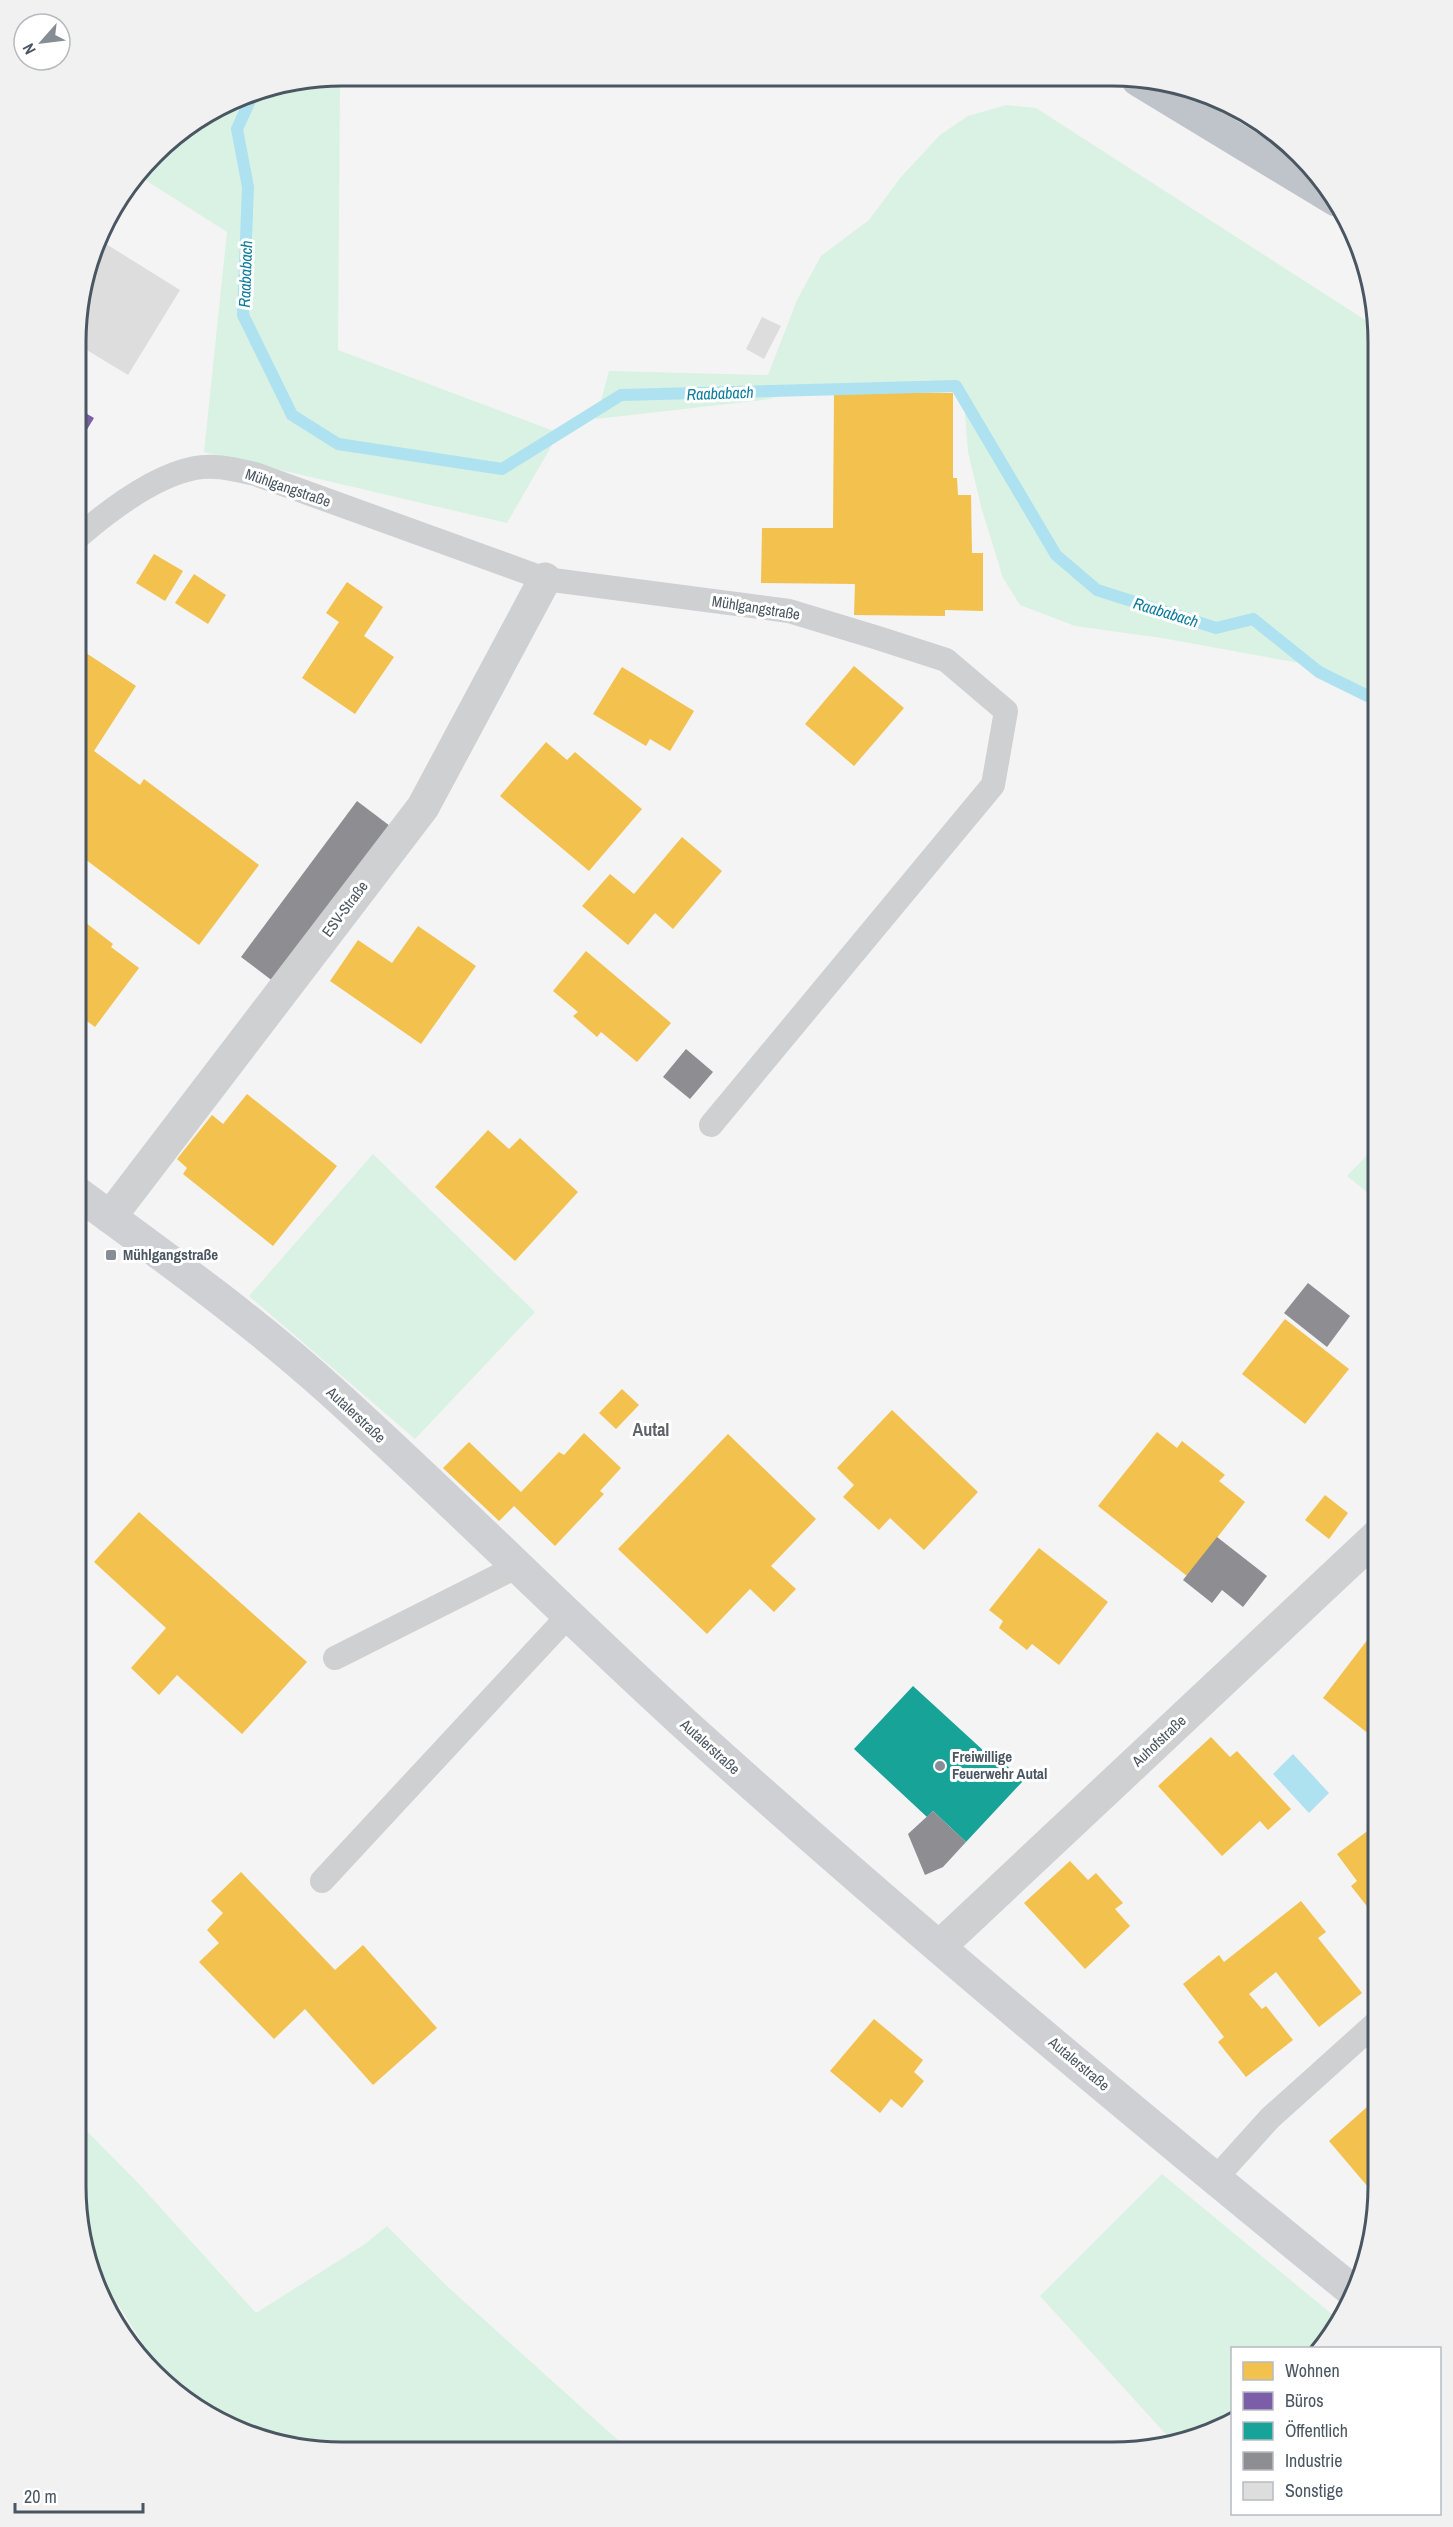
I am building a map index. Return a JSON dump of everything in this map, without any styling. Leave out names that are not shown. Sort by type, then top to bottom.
[{"type":"highway","points":[[1153,89],[1317,188]]},
{"type":"main road","name":"Autalerstraße","points":[[86,1199],[237,1311],[328,1388],[569,1616],[770,1801],[939,1947],[1346,2287]]},
{"type":"street","name":"ESV-Straße","points":[[110,1216],[423,807],[545,579]]},
{"type":"street","name":"Auhofstraße","points":[[939,1947],[1368,1544]]},
{"type":"lane","name":"Mühlgangstraße","points":[[86,531],[123,502],[155,483],[195,468],[226,468],[255,474],[545,579],[789,611],[946,660],[1006,711],[993,785],[711,1125]]},
{"type":"lane","points":[[335,1658],[518,1566]]},
{"type":"lane","points":[[322,1881],[569,1616]]},
{"type":"lane","points":[[1215,2179],[1270,2118],[1368,2030]]},
{"type":"green space","points":[[340,86],[338,350],[559,433],[507,523],[204,452],[227,232],[144,179],[186,138],[228,112],[259,99],[292,90]]},
{"type":"green space","points":[[1006,105],[1036,108],[1367,321],[1368,702],[1310,665],[1162,638],[1075,626],[1020,605],[1003,578],[982,510],[968,452],[963,389],[832,384],[763,400],[596,419],[609,371],[768,375],[797,300],[821,256],[869,220],[901,177],[940,135],[968,116]]},
{"type":"green space","points":[[373,1154],[535,1312],[415,1439],[249,1296]]},
{"type":"green space","points":[[1368,1154],[1368,1193],[1347,1176]]},
{"type":"green space","points":[[86,2130],[139,2184],[256,2313],[365,2244],[387,2226],[449,2288],[620,2442],[342,2442],[292,2437],[276,2433],[228,2415],[186,2389],[150,2355],[105,2283],[90,2235],[86,2202]]},
{"type":"green space","points":[[1162,2174],[1332,2314],[1310,2347],[1231,2347],[1231,2412],[1194,2428],[1167,2435],[1040,2296]]},
{"type":"water","points":[[1293,1754],[1329,1793],[1309,1813],[1273,1774]]},
{"type":"building: Wohnen","points":[[834,392],[953,393],[953,478],[957,478],[958,495],[971,495],[972,553],[983,553],[983,611],[945,610],[945,616],[854,615],[855,584],[761,583],[762,528],[833,528]]},
{"type":"building: Wohnen","points":[[154,554],[183,571],[165,601],[136,583]]},
{"type":"building: Wohnen","points":[[194,574],[226,595],[208,624],[175,603]]},
{"type":"building: Wohnen","points":[[347,582],[383,607],[364,636],[394,657],[355,714],[302,678],[339,622],[326,613]]},
{"type":"building: Wohnen","points":[[86,653],[136,686],[94,751],[140,785],[144,779],[259,865],[199,945],[86,860]]},
{"type":"building: Wohnen","points":[[854,666],[904,708],[854,766],[805,724]]},
{"type":"building: Wohnen","points":[[622,667],[694,711],[670,751],[650,739],[646,746],[593,714]]},
{"type":"building: Wohnen","points":[[546,742],[567,760],[575,752],[642,809],[589,871],[500,796]]},
{"type":"building: Wohnen","points":[[682,837],[722,871],[673,929],[655,913],[628,945],[582,906],[610,874],[634,894]]},
{"type":"building: Wohnen","points":[[86,923],[113,944],[111,947],[139,968],[95,1027],[86,1020]]},
{"type":"building: Wohnen","points":[[418,926],[476,966],[421,1044],[330,981],[358,940],[392,963]]},
{"type":"building: Wohnen","points":[[586,951],[671,1023],[637,1062],[601,1032],[597,1037],[573,1016],[578,1012],[553,991]]},
{"type":"building: Wohnen","points":[[247,1094],[337,1166],[273,1246],[183,1174],[187,1168],[177,1159],[212,1115],[223,1124]]},
{"type":"building: Wohnen","points":[[488,1130],[509,1149],[520,1138],[578,1192],[515,1261],[435,1187]]},
{"type":"building: Wohnen","points":[[1285,1319],[1349,1369],[1305,1424],[1242,1374]]},
{"type":"building: Wohnen","points":[[622,1389],[639,1405],[616,1429],[599,1413]]},
{"type":"building: Wohnen","points":[[892,1410],[978,1492],[924,1550],[890,1518],[879,1530],[843,1497],[854,1485],[837,1468]]},
{"type":"building: Wohnen","points":[[1157,1432],[1177,1448],[1182,1441],[1225,1475],[1219,1481],[1245,1502],[1187,1576],[1098,1506]]},
{"type":"building: Wohnen","points":[[584,1433],[621,1468],[600,1491],[604,1494],[555,1546],[514,1506],[499,1521],[443,1468],[469,1442],[521,1492],[559,1452],[564,1455]]},
{"type":"building: Wohnen","points":[[728,1434],[816,1519],[771,1566],[796,1589],[774,1612],[750,1589],[707,1634],[618,1549]]},
{"type":"building: Wohnen","points":[[1325,1495],[1348,1513],[1329,1539],[1305,1520]]},
{"type":"building: Wohnen","points":[[139,1512],[307,1662],[242,1734],[177,1675],[159,1695],[131,1668],[166,1628],[94,1562]]},
{"type":"building: Wohnen","points":[[1039,1548],[1108,1602],[1059,1665],[1032,1644],[1027,1650],[999,1628],[1003,1621],[989,1610]]},
{"type":"building: Wohnen","points":[[1368,1639],[1368,1733],[1323,1698]]},
{"type":"building: Wohnen","points":[[1211,1737],[1230,1757],[1237,1751],[1291,1809],[1268,1830],[1260,1821],[1222,1856],[1158,1786]]},
{"type":"building: Wohnen","points":[[1368,1831],[1368,1908],[1351,1886],[1357,1881],[1337,1854]]},
{"type":"building: Wohnen","points":[[1070,1861],[1088,1880],[1096,1873],[1123,1903],[1115,1909],[1130,1926],[1085,1969],[1024,1903]]},
{"type":"building: Wohnen","points":[[241,1872],[335,1970],[363,1945],[437,2028],[373,2085],[305,2009],[274,2039],[199,1962],[219,1943],[207,1930],[223,1913],[211,1901]]},
{"type":"building: Wohnen","points":[[1301,1901],[1326,1932],[1318,1938],[1362,1993],[1319,2027],[1276,1972],[1249,1994],[1262,2009],[1266,2006],[1293,2040],[1246,2077],[1218,2042],[1224,2037],[1183,1984],[1219,1955],[1224,1962]]},
{"type":"building: Wohnen","points":[[874,2019],[923,2060],[914,2072],[924,2081],[902,2108],[891,2099],[880,2113],[830,2071]]},
{"type":"building: Wohnen","points":[[1368,2106],[1368,2187],[1329,2141]]},
{"type":"building: Büros","points":[[86,413],[94,418],[86,431]]},
{"type":"building: Öffentlich","name":"Freiwillige Feuerwehr Autal","points":[[913,1686],[985,1752],[988,1748],[1023,1781],[966,1842],[933,1811],[927,1817],[854,1749]]},
{"type":"building: Industrie","points":[[357,801],[390,826],[274,982],[241,957]]},
{"type":"building: Industrie","points":[[686,1049],[713,1072],[690,1099],[663,1077]]},
{"type":"building: Industrie","points":[[1308,1283],[1350,1316],[1327,1347],[1284,1313]]},
{"type":"building: Industrie","points":[[1217,1537],[1267,1576],[1243,1607],[1222,1590],[1212,1603],[1183,1580]]},
{"type":"building: Industrie","points":[[933,1811],[966,1842],[943,1867],[925,1875],[908,1834]]},
{"type":"building: Sonstige","points":[[105,243],[180,290],[128,375],[86,349],[90,292]]},
{"type":"building: Sonstige","points":[[762,317],[781,326],[764,359],[746,349]]},
{"type":"waterway","name":"Raababach","points":[[249,103],[237,129],[248,187],[243,315],[292,415],[338,444],[502,469],[621,395],[956,386],[1056,555],[1097,590],[1216,628],[1253,619],[1319,672],[1368,696]]},
{"type":"place","name":"Mühlgangstraße","points":[[111,1255]]},
{"type":"place","name":"Freiwillige Feuerwehr Autal","points":[[940,1766]]},
{"type":"district","name":"Autal","points":[[651,1430]]}]
